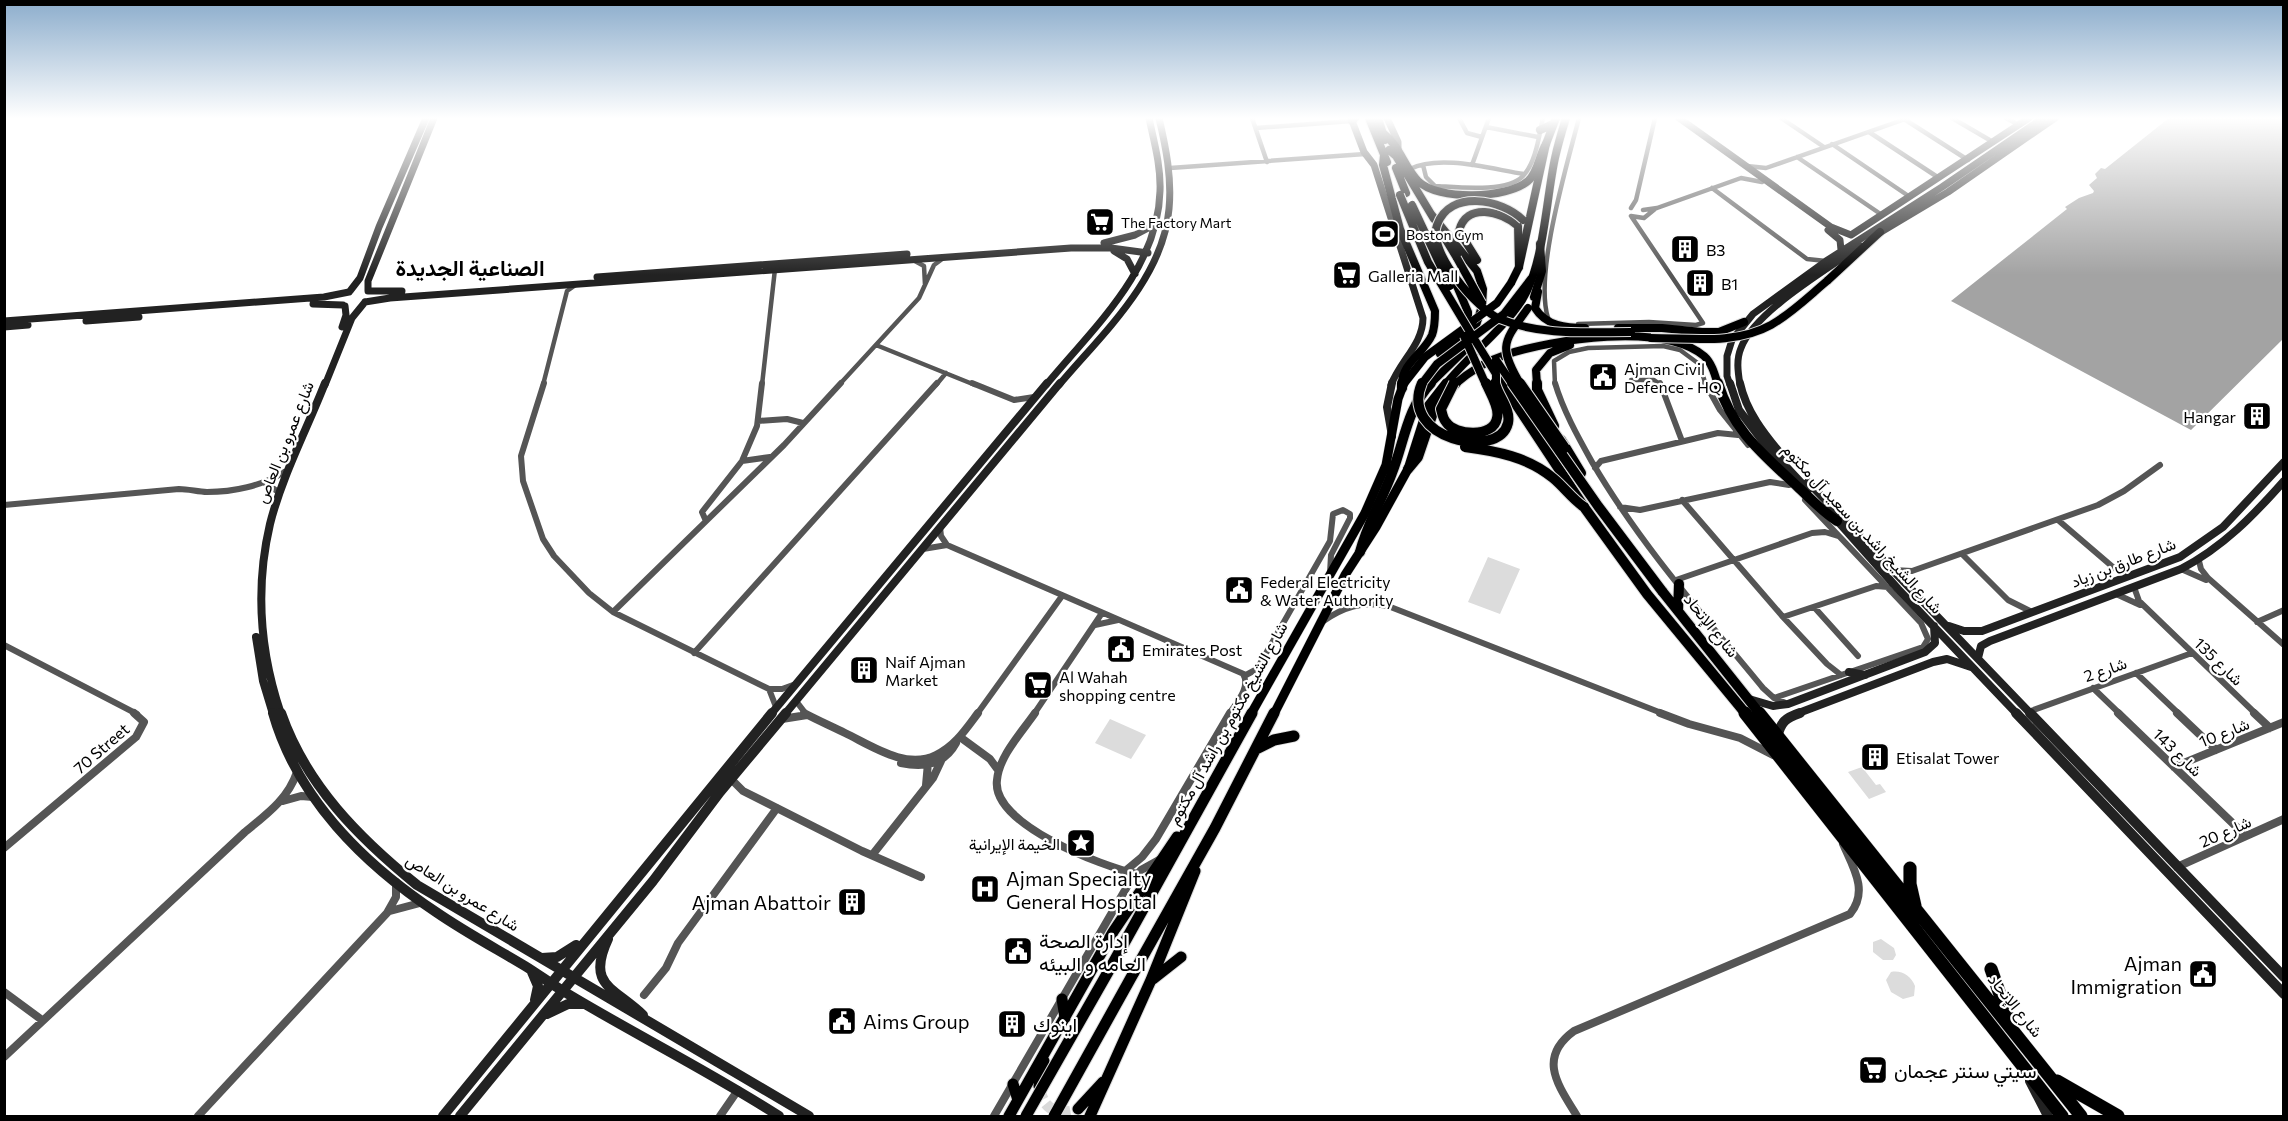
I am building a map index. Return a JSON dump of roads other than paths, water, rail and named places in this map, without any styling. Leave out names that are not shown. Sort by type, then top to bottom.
[{"type":"highway","points":[[1385,170],[1398,223],[1435,311],[1436,321],[1433,336],[1402,375],[1402,388]]},
{"type":"highway","name":"شارع الإتحاد","points":[[1393,170],[1439,266],[1496,374],[1584,507],[1647,594],[1789,766],[1835,828],[2062,1116]]},
{"type":"highway","points":[[1405,170],[1480,300],[1507,318]]},
{"type":"highway","points":[[1411,170],[1423,186],[1437,192],[1503,193],[1518,188],[1532,177],[1535,170]]},
{"type":"highway","points":[[1454,383],[1442,409],[1446,423],[1457,430],[1473,433],[1483,432],[1493,427],[1498,419],[1497,408],[1464,337],[1468,310],[1439,244],[1436,232],[1440,219],[1450,210],[1470,202],[1494,202],[1511,208],[1523,220],[1524,248]]},
{"type":"highway","points":[[1360,552],[1365,533],[1392,474],[1411,413],[1428,386],[1470,345],[1490,286],[1481,265],[1459,231],[1463,220],[1475,213],[1487,212],[1498,213],[1514,222],[1520,234],[1519,267]]},
{"type":"highway","points":[[1431,214],[1477,271],[1483,289],[1482,306]]},
{"type":"highway","points":[[1651,338],[1723,337],[1757,331],[1789,312],[1827,281],[1880,232]]},
{"type":"highway","points":[[1540,244],[1543,254],[1537,311],[1549,322],[1573,328],[1702,332],[1725,330],[1744,322]]},
{"type":"highway","points":[[1451,268],[1472,300],[1490,315],[1564,332],[1627,330],[1651,338],[1686,345],[1705,357],[1727,410],[1741,434],[1778,471],[1823,511],[1837,520]]},
{"type":"highway","points":[[1496,374],[1495,381],[1508,421],[1505,430],[1497,437],[1474,441],[1454,439],[1435,430],[1420,415],[1417,408],[1418,392],[1431,372],[1507,318],[1531,279]]},
{"type":"highway","points":[[1538,292],[1507,338],[1505,354],[1516,375],[1610,513],[1613,529]]},
{"type":"highway","name":"شارع الإتحاد","points":[[1468,320],[1538,425],[1613,529],[2081,1116]]},
{"type":"highway","points":[[1468,320],[1464,335],[1421,372],[1412,388],[1410,406],[1419,424],[1433,436],[1450,443],[1501,453],[1530,463],[1554,478],[1584,507]]},
{"type":"highway","points":[[1565,448],[1541,400],[1535,378],[1540,363],[1555,350],[1627,330]]},
{"type":"highway","points":[[1408,469],[1417,461],[1434,408],[1454,383],[1486,363],[1516,350],[1627,330]]},
{"type":"highway","points":[[1678,582],[1678,611]]},
{"type":"highway","points":[[1910,868],[1910,884],[1916,909]]},
{"type":"highway","points":[[1991,969],[2012,1029]]},
{"type":"highway","points":[[2050,1075],[2118,1116]]},
{"type":"main road","name":"شارع عمرو بن العاص","points":[[403,170],[360,278],[341,299],[345,321],[284,472],[261,544],[255,589],[255,626],[260,668],[270,709],[283,745],[313,797],[354,846],[424,904],[563,991],[738,1090],[779,1116]]},
{"type":"main road","name":"شارع عمرو بن العاص","points":[[411,170],[368,281],[370,295],[352,318],[281,492],[270,525],[260,600],[261,636],[268,678],[278,710],[301,761],[330,803],[356,833],[395,869],[428,893],[647,1020],[723,1068],[809,1116]]},
{"type":"main road","points":[[443,1116],[795,684],[1014,420],[1110,310],[1135,274],[1154,225],[1159,204],[1159,170]]},
{"type":"main road","points":[[647,1020],[635,1006],[606,985],[600,968],[601,954],[607,940],[731,779],[1125,306],[1146,276],[1158,252],[1170,208],[1170,170]]},
{"type":"main road","points":[[1376,170],[1423,323],[1420,337],[1399,368],[1388,395],[1387,424],[1392,436]]},
{"type":"main road","name":"شارع الشيخ مكتوم بن راشد آل مكتوم","points":[[1026,1116],[1365,513],[1381,481],[1402,388],[1413,370],[1425,357],[1468,320],[1497,303],[1511,283],[1519,267],[1524,248],[1540,170]]},
{"type":"main road","points":[[1054,1116],[1199,857],[1257,749],[1345,575],[1408,469],[1428,406],[1448,381],[1517,307],[1531,279],[1540,244],[1553,170]]},
{"type":"main road","points":[[1749,170],[1837,233],[1841,250]]},
{"type":"main road","points":[[1837,233],[1855,234],[1875,220],[1884,218],[1910,197],[1951,170]]},
{"type":"main road","name":"شارع الشيخ راشد بن سعيد آل مكتوم","points":[[1966,170],[1941,187],[1884,218],[1744,322],[1732,340],[1726,365],[1727,376],[1739,410],[1764,443],[1837,520],[1873,562],[1976,663],[2283,994]]},
{"type":"main road","name":"شارع الشيخ راشد بن سعيد آل مكتوم","points":[[1901,587],[1890,569],[1768,438],[1746,403],[1737,367],[1740,344],[1753,325],[1880,232],[1948,192],[1979,170]]},
{"type":"main road","points":[[1939,178],[1941,187]]},
{"type":"main road","points":[[5,325],[321,303],[354,307],[365,302],[390,298],[1071,248],[1104,245],[1135,235],[1154,225]]},
{"type":"main road","points":[[5,325],[32,319],[324,297],[360,289],[393,292],[1069,242],[1158,252]]},
{"type":"main road","points":[[1104,245],[1127,259],[1135,274]]},
{"type":"main road","points":[[775,269],[821,260]]},
{"type":"main road","points":[[607,282],[639,278],[647,273]]},
{"type":"main road","points":[[992,465],[997,454],[1017,428],[1014,420]]},
{"type":"main road","name":"شارع طارق بن زياد","points":[[1939,625],[1976,632],[2006,623],[2180,557],[2212,538],[2280,473],[2283,462]]},
{"type":"main road","name":"شارع طارق بن زياد","points":[[1976,663],[1978,651],[1985,643],[2199,561],[2225,543],[2282,484]]},
{"type":"main road","points":[[2134,575],[2146,582]]},
{"type":"main road","points":[[2006,623],[2014,632]]},
{"type":"main road","points":[[1748,698],[1773,705],[1788,704],[1921,654],[1930,650],[1935,643],[1939,625]]},
{"type":"main road","points":[[1921,654],[1926,658],[1927,664]]},
{"type":"main road","points":[[1777,737],[1784,720],[1806,709],[1927,664],[1947,659],[1976,663]]},
{"type":"main road","name":"شارع الشيخ راشد بن سعيد آل مكتوم","points":[[1976,663],[2027,712],[2283,977]]},
{"type":"main road","points":[[1845,673],[1865,675]]},
{"type":"main road","points":[[1820,692],[1828,680]]},
{"type":"main road","points":[[1799,700],[1799,705],[1806,709]]},
{"type":"main road","points":[[1257,749],[1275,740],[1294,736]]},
{"type":"main road","points":[[1008,1116],[1113,932],[1160,860],[1187,827]]},
{"type":"main road","points":[[1090,1116],[1188,893],[1199,857]]},
{"type":"main road","points":[[460,1116],[641,896]]},
{"type":"main road","points":[[539,957],[562,956],[592,931]]},
{"type":"main road","points":[[1151,980],[1181,957]]},
{"type":"main road","points":[[531,969],[538,986],[534,1004]]},
{"type":"main road","points":[[1062,999],[1065,1018]]},
{"type":"main road","points":[[541,1018],[562,1006],[573,1003],[588,1004]]},
{"type":"main road","points":[[1040,1086],[1047,1050]]},
{"type":"main road","points":[[1078,1109],[1112,1068]]},
{"type":"main road","name":"شارع الإتحاد","points":[[2025,1070],[2049,1116]]},
{"type":"main road","points":[[1013,1084],[1018,1100]]},
{"type":"street","points":[[1423,170],[1429,182],[1437,186],[1494,186],[1515,182],[1525,170]]},
{"type":"street","points":[[1503,170],[1524,174]]},
{"type":"street","points":[[1565,170],[1542,294],[1543,312],[1548,319],[1559,323],[1627,330],[1699,325],[1703,322],[1628,211],[1636,200],[1643,170]]},
{"type":"street","points":[[1741,178],[1743,170]]},
{"type":"street","points":[[1631,208],[1657,207],[1741,178],[1762,179],[1765,170]]},
{"type":"street","points":[[1816,170],[1884,218]]},
{"type":"street","points":[[1871,170],[1910,197]]},
{"type":"street","points":[[1927,170],[1939,178]]},
{"type":"street","points":[[1712,188],[1809,260],[1826,261]]},
{"type":"street","points":[[1636,200],[1645,217]]},
{"type":"street","points":[[1639,229],[1645,217],[1657,207]]},
{"type":"street","points":[[1631,216],[1645,217]]},
{"type":"street","points":[[613,612],[773,456],[919,298],[934,265],[945,257]]},
{"type":"street","points":[[911,259],[924,266],[925,285]]},
{"type":"street","points":[[776,278],[789,268]]},
{"type":"street","points":[[706,521],[702,512],[742,461],[759,421],[776,278],[775,269]]},
{"type":"street","points":[[578,283],[567,291],[536,412],[524,442],[521,462],[522,476],[540,533],[551,552],[589,593],[613,612],[769,689],[782,689],[795,684]]},
{"type":"street","points":[[559,285],[567,291]]},
{"type":"street","points":[[876,345],[1014,400],[1034,397]]},
{"type":"street","points":[[1741,434],[1730,424],[1712,397],[1699,364],[1680,350],[1663,346],[1577,350],[1560,356],[1554,362],[1552,369],[1563,405],[1588,456],[1629,521],[1763,688],[1774,698],[1788,704]]},
{"type":"street","points":[[694,653],[946,373]]},
{"type":"street","points":[[1631,380],[1660,382],[1683,441]]},
{"type":"street","points":[[1014,400],[1022,412]]},
{"type":"street","points":[[759,421],[787,419],[803,423]]},
{"type":"street","points":[[1718,433],[1730,424]]},
{"type":"street","points":[[1588,456],[1601,461],[1718,433],[1741,434]]},
{"type":"street","points":[[742,461],[773,456]]},
{"type":"street","points":[[1595,468],[1601,461]]},
{"type":"street","points":[[1890,569],[1912,571],[2058,520],[2111,498],[2160,465]]},
{"type":"street","points":[[1770,482],[1778,471],[1925,628],[1928,639],[1926,644],[1917,649],[1774,698]]},
{"type":"street","points":[[4,505],[179,489],[205,492],[223,491],[265,483],[284,472]]},
{"type":"street","points":[[1620,507],[1640,510],[1770,482],[1789,484]]},
{"type":"street","points":[[265,483],[277,492]]},
{"type":"street","points":[[1682,500],[1783,617],[1827,664],[1845,673]]},
{"type":"street","points":[[921,550],[934,545],[947,545],[1243,674],[1253,673],[1257,669],[1330,541],[1333,514],[1343,510],[1350,514],[1350,518],[1331,555],[1330,574]]},
{"type":"street","points":[[1629,521],[1640,510]]},
{"type":"street","points":[[1812,532],[1823,520]]},
{"type":"street","points":[[2058,520],[2118,570],[2134,575]]},
{"type":"street","points":[[940,527],[941,536],[947,545]]},
{"type":"street","points":[[1678,582],[1733,559],[1812,532],[1825,532],[1838,536]]},
{"type":"street","points":[[1962,554],[2008,600],[2018,618]]},
{"type":"street","points":[[2105,560],[2114,570],[2117,581]]},
{"type":"street","points":[[2199,561],[2203,572],[2221,591]]},
{"type":"street","points":[[1873,562],[1876,586]]},
{"type":"street","points":[[2181,569],[2200,576],[2221,591],[2283,645]]},
{"type":"street","points":[[1783,617],[1876,586],[1901,587],[1912,571]]},
{"type":"street","name":"شارع 135","points":[[2134,587],[2137,599],[2150,613],[2270,728]]},
{"type":"street","name":"شارع 135","points":[[2116,594],[2133,601],[2150,613]]},
{"type":"street","points":[[873,854],[936,774],[940,761],[952,751],[958,739],[1062,596]]},
{"type":"street","points":[[2008,600],[2033,613]]},
{"type":"street","points":[[1322,622],[1339,610],[1355,604],[1374,603],[1388,606],[1678,720],[1740,738],[1789,766]]},
{"type":"street","points":[[1814,607],[1858,656]]},
{"type":"street","points":[[2258,622],[2283,610]]},
{"type":"street","points":[[1102,613],[998,770],[997,792],[1001,803],[1013,816],[1108,867],[1137,874]]},
{"type":"street","points":[[1095,625],[1120,620]]},
{"type":"street","name":"70 Street","points":[[4,645],[139,716],[144,722],[136,737],[4,848]]},
{"type":"street","name":"شارع 2","points":[[2027,712],[2192,653]]},
{"type":"street","points":[[1827,664],[1828,680]]},
{"type":"street","points":[[2136,673],[2216,750]]},
{"type":"street","points":[[1124,872],[1142,857],[1155,839],[1245,687],[1246,679],[1243,674]]},
{"type":"street","name":"شارع 143","points":[[2092,688],[2246,836]]},
{"type":"street","points":[[769,689],[776,707]]},
{"type":"street","points":[[796,701],[799,708],[808,715],[905,764],[940,761]]},
{"type":"street","points":[[781,719],[808,715]]},
{"type":"street","name":"شارع 10","points":[[2174,767],[2283,722]]},
{"type":"street","points":[[928,762],[958,739]]},
{"type":"street","points":[[958,739],[990,759],[998,770]]},
{"type":"street","points":[[926,786],[928,762]]},
{"type":"street","points":[[4,1057],[280,802],[290,790],[297,771]]},
{"type":"street","points":[[731,779],[739,789],[862,851],[921,877]]},
{"type":"street","points":[[280,802],[294,797],[313,797]]},
{"type":"street","points":[[644,995],[666,968],[678,943],[777,808]]},
{"type":"street","name":"شارع 20","points":[[2177,867],[2283,819]]},
{"type":"street","points":[[1577,1116],[1553,1070],[1554,1050],[1566,1035],[1816,930],[1856,909],[1861,895],[1860,886],[1835,828]]},
{"type":"street","points":[[994,1116],[1137,874],[1160,860]]},
{"type":"street","points":[[198,1116],[387,913],[396,897],[396,882]]},
{"type":"street","points":[[387,913],[411,904],[424,904]]},
{"type":"street","points":[[4,992],[42,1020]]},
{"type":"street","points":[[720,1116],[738,1090]]},
{"type":"tunnel","points":[[1040,1089],[1045,1102],[1053,1110],[1064,1112],[1078,1109]]},
{"type":"place","name":"The Factory Mart","points":[[1100,222]]},
{"type":"place","name":"Boston Gym","points":[[1385,234]]},
{"type":"place","name":"B3","points":[[1685,249]]},
{"type":"place","name":"Galleria Mall","points":[[1347,275]]},
{"type":"place","name":"B1","points":[[1700,283]]},
{"type":"place","name":"Ajman Civil Defence - HQ","points":[[1603,377]]},
{"type":"place","name":"Hangar","points":[[2257,416]]},
{"type":"place","name":"Federal Electricity & Water Authority","points":[[1239,590]]},
{"type":"place","name":"Emirates Post","points":[[1121,649]]},
{"type":"place","name":"Naif Ajman Market","points":[[864,670]]},
{"type":"place","name":"Al Wahah shopping centre","points":[[1038,685]]},
{"type":"place","name":"Etisalat Tower","points":[[1875,757]]},
{"type":"place","name":"الخيمة الإيرانية","points":[[1081,843]]},
{"type":"place","name":"Ajman Specialty General Hospital","points":[[985,889]]},
{"type":"place","name":"Ajman Abattoir","points":[[852,902]]},
{"type":"place","name":"إدارة الصحة العامه و البيئه","points":[[1018,951]]},
{"type":"place","name":"Ajman Immigration","points":[[2203,974]]},
{"type":"place","name":"Aims Group","points":[[842,1021]]},
{"type":"place","name":"اينوك","points":[[1012,1024]]},
{"type":"place","name":"سيتي سنتر عجمان","points":[[1873,1070]]},
{"type":"district","name":"الصناعية الجديدة","points":[[470,267]]}]
